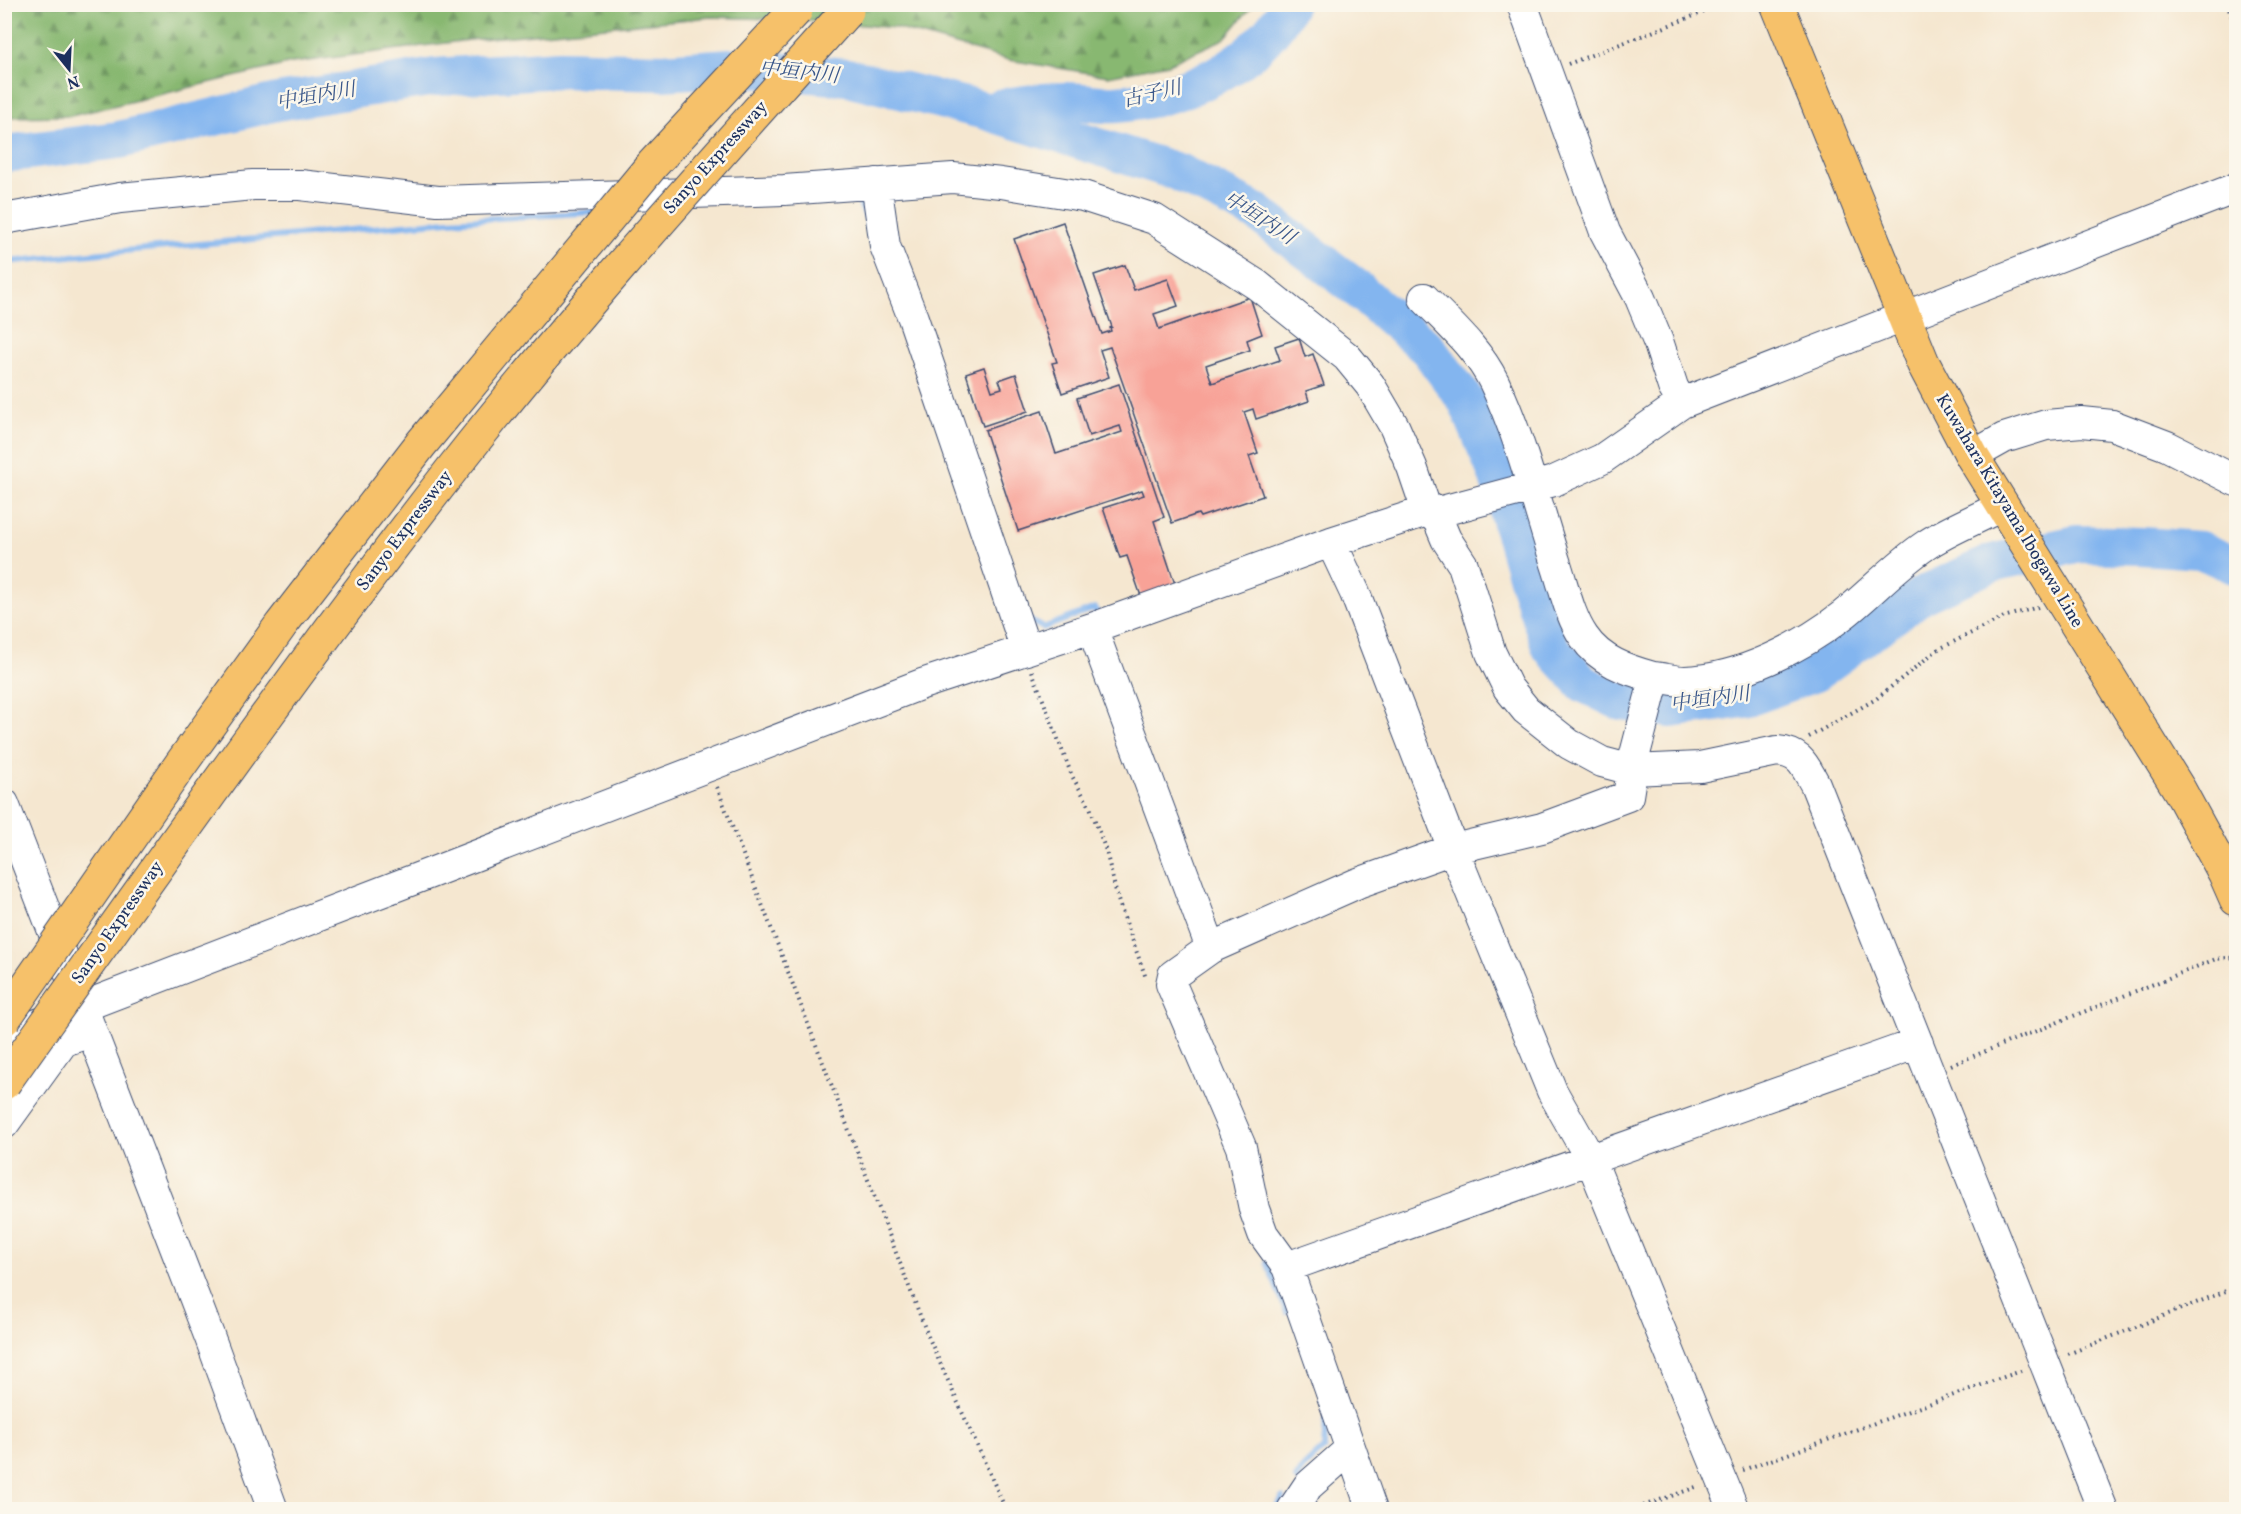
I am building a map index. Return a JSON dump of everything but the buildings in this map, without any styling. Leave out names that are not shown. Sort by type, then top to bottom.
[{"type":"main road","name":"Kuwahara Kitayama Ibogawa Line","points":[[1777,4],[1902,317],[1923,363],[1972,456],[2180,791],[2236,899]]},
{"type":"main road","points":[[9,1029],[181,764],[281,625],[421,444],[653,164],[796,10]]},
{"type":"main road","name":"Sanyo Expressway","points":[[4,1083],[214,786],[454,467],[575,318],[846,11]]},
{"type":"street","points":[[1522,4],[1605,232],[1640,298],[1659,344],[1673,387],[1682,402]]},
{"type":"street","points":[[4,219],[120,198],[253,185],[300,185],[438,201],[784,190],[953,178],[1083,196],[1154,219],[1257,285],[1347,357],[1370,385],[1394,426],[1446,539],[1463,565],[1491,653],[1508,688],[1526,710],[1569,744],[1602,762],[1700,766],[1777,751],[1790,752],[1802,761],[1815,784],[2103,1509]]},
{"type":"street","points":[[876,183],[885,246],[913,318],[1026,650]]},
{"type":"street","points":[[9,1029],[87,1019],[709,767],[922,684],[1092,628],[1331,542],[1554,481],[1602,459],[1682,402],[2236,188]]},
{"type":"street","points":[[1424,298],[1482,360],[1508,414],[1529,489],[1570,606],[1584,637],[1601,656],[1625,670],[1653,681],[1684,681],[1715,677],[1776,657],[1804,643],[1844,614],[1903,562],[1926,545],[1954,528],[2006,511]]},
{"type":"street","points":[[1972,456],[2004,438],[2046,425],[2082,422],[2112,425],[2167,446],[2236,481]]},
{"type":"street","points":[[1331,542],[1355,593],[1453,849],[1552,1091],[1591,1160],[1723,1477],[1734,1509]]},
{"type":"street","points":[[1092,628],[1203,932],[1211,948]]},
{"type":"street","points":[[1372,1509],[1287,1268],[1263,1234],[1254,1209],[1241,1147],[1171,984],[1173,975],[1211,948],[1358,883],[1453,849],[1542,828],[1628,796],[1633,764],[1653,681]]},
{"type":"street","points":[[4,804],[210,1338],[273,1509]]},
{"type":"street","points":[[4,1124],[64,1041],[87,1019]]},
{"type":"street","points":[[9,1029],[49,1062]]},
{"type":"street","points":[[1287,1268],[1918,1043]]},
{"type":"street","points":[[1292,1509],[1308,1486],[1350,1449]]},
{"type":"path","points":[[1548,72],[1725,4]]},
{"type":"path","points":[[2227,4],[2236,28]]},
{"type":"path","points":[[1790,752],[1798,743],[1876,699],[1937,650],[2004,617],[2059,596]]},
{"type":"path","points":[[1026,650],[1072,776],[1090,807],[1106,851],[1118,900],[1146,979],[1173,975]]},
{"type":"path","points":[[709,767],[928,1336],[1006,1509]]},
{"type":"path","points":[[1930,1073],[2216,959],[2236,957]]},
{"type":"path","points":[[1632,1509],[2045,1362],[2236,1287]]},
{"type":"green space","points":[[882,4],[890,7],[897,4],[1253,5],[1224,39],[1168,64],[1108,76],[1009,60],[896,28],[808,20],[711,17],[469,40],[292,63],[71,116],[5,117],[4,5]]},
{"type":"waterway","name":"古子川","points":[[999,108],[1054,101],[1117,104],[1167,95],[1216,75],[1238,61],[1258,45],[1275,26],[1289,4]]},
{"type":"waterway","name":"中垣内川","points":[[4,154],[119,140],[277,102],[435,77],[560,69],[663,72],[731,67],[847,77],[982,110],[1178,172],[1256,212],[1355,287],[1428,349],[1467,402],[1497,474],[1529,585],[1551,648],[1584,684],[1621,702],[1671,709],[1745,699],[1815,673],[1922,595],[1992,563],[2076,544],[2200,550],[2236,566]]},
{"type":"waterway","points":[[850,198],[857,198],[868,221]]},
{"type":"waterway","points":[[4,262],[448,221],[598,212]]},
{"type":"waterway","points":[[1029,620],[1043,628],[1095,608],[1099,618]]},
{"type":"waterway","points":[[1267,1263],[1287,1312]]},
{"type":"waterway","points":[[1296,1479],[1303,1468],[1324,1448],[1326,1420]]},
{"type":"waterway","points":[[1275,1510],[1283,1498]]}]
